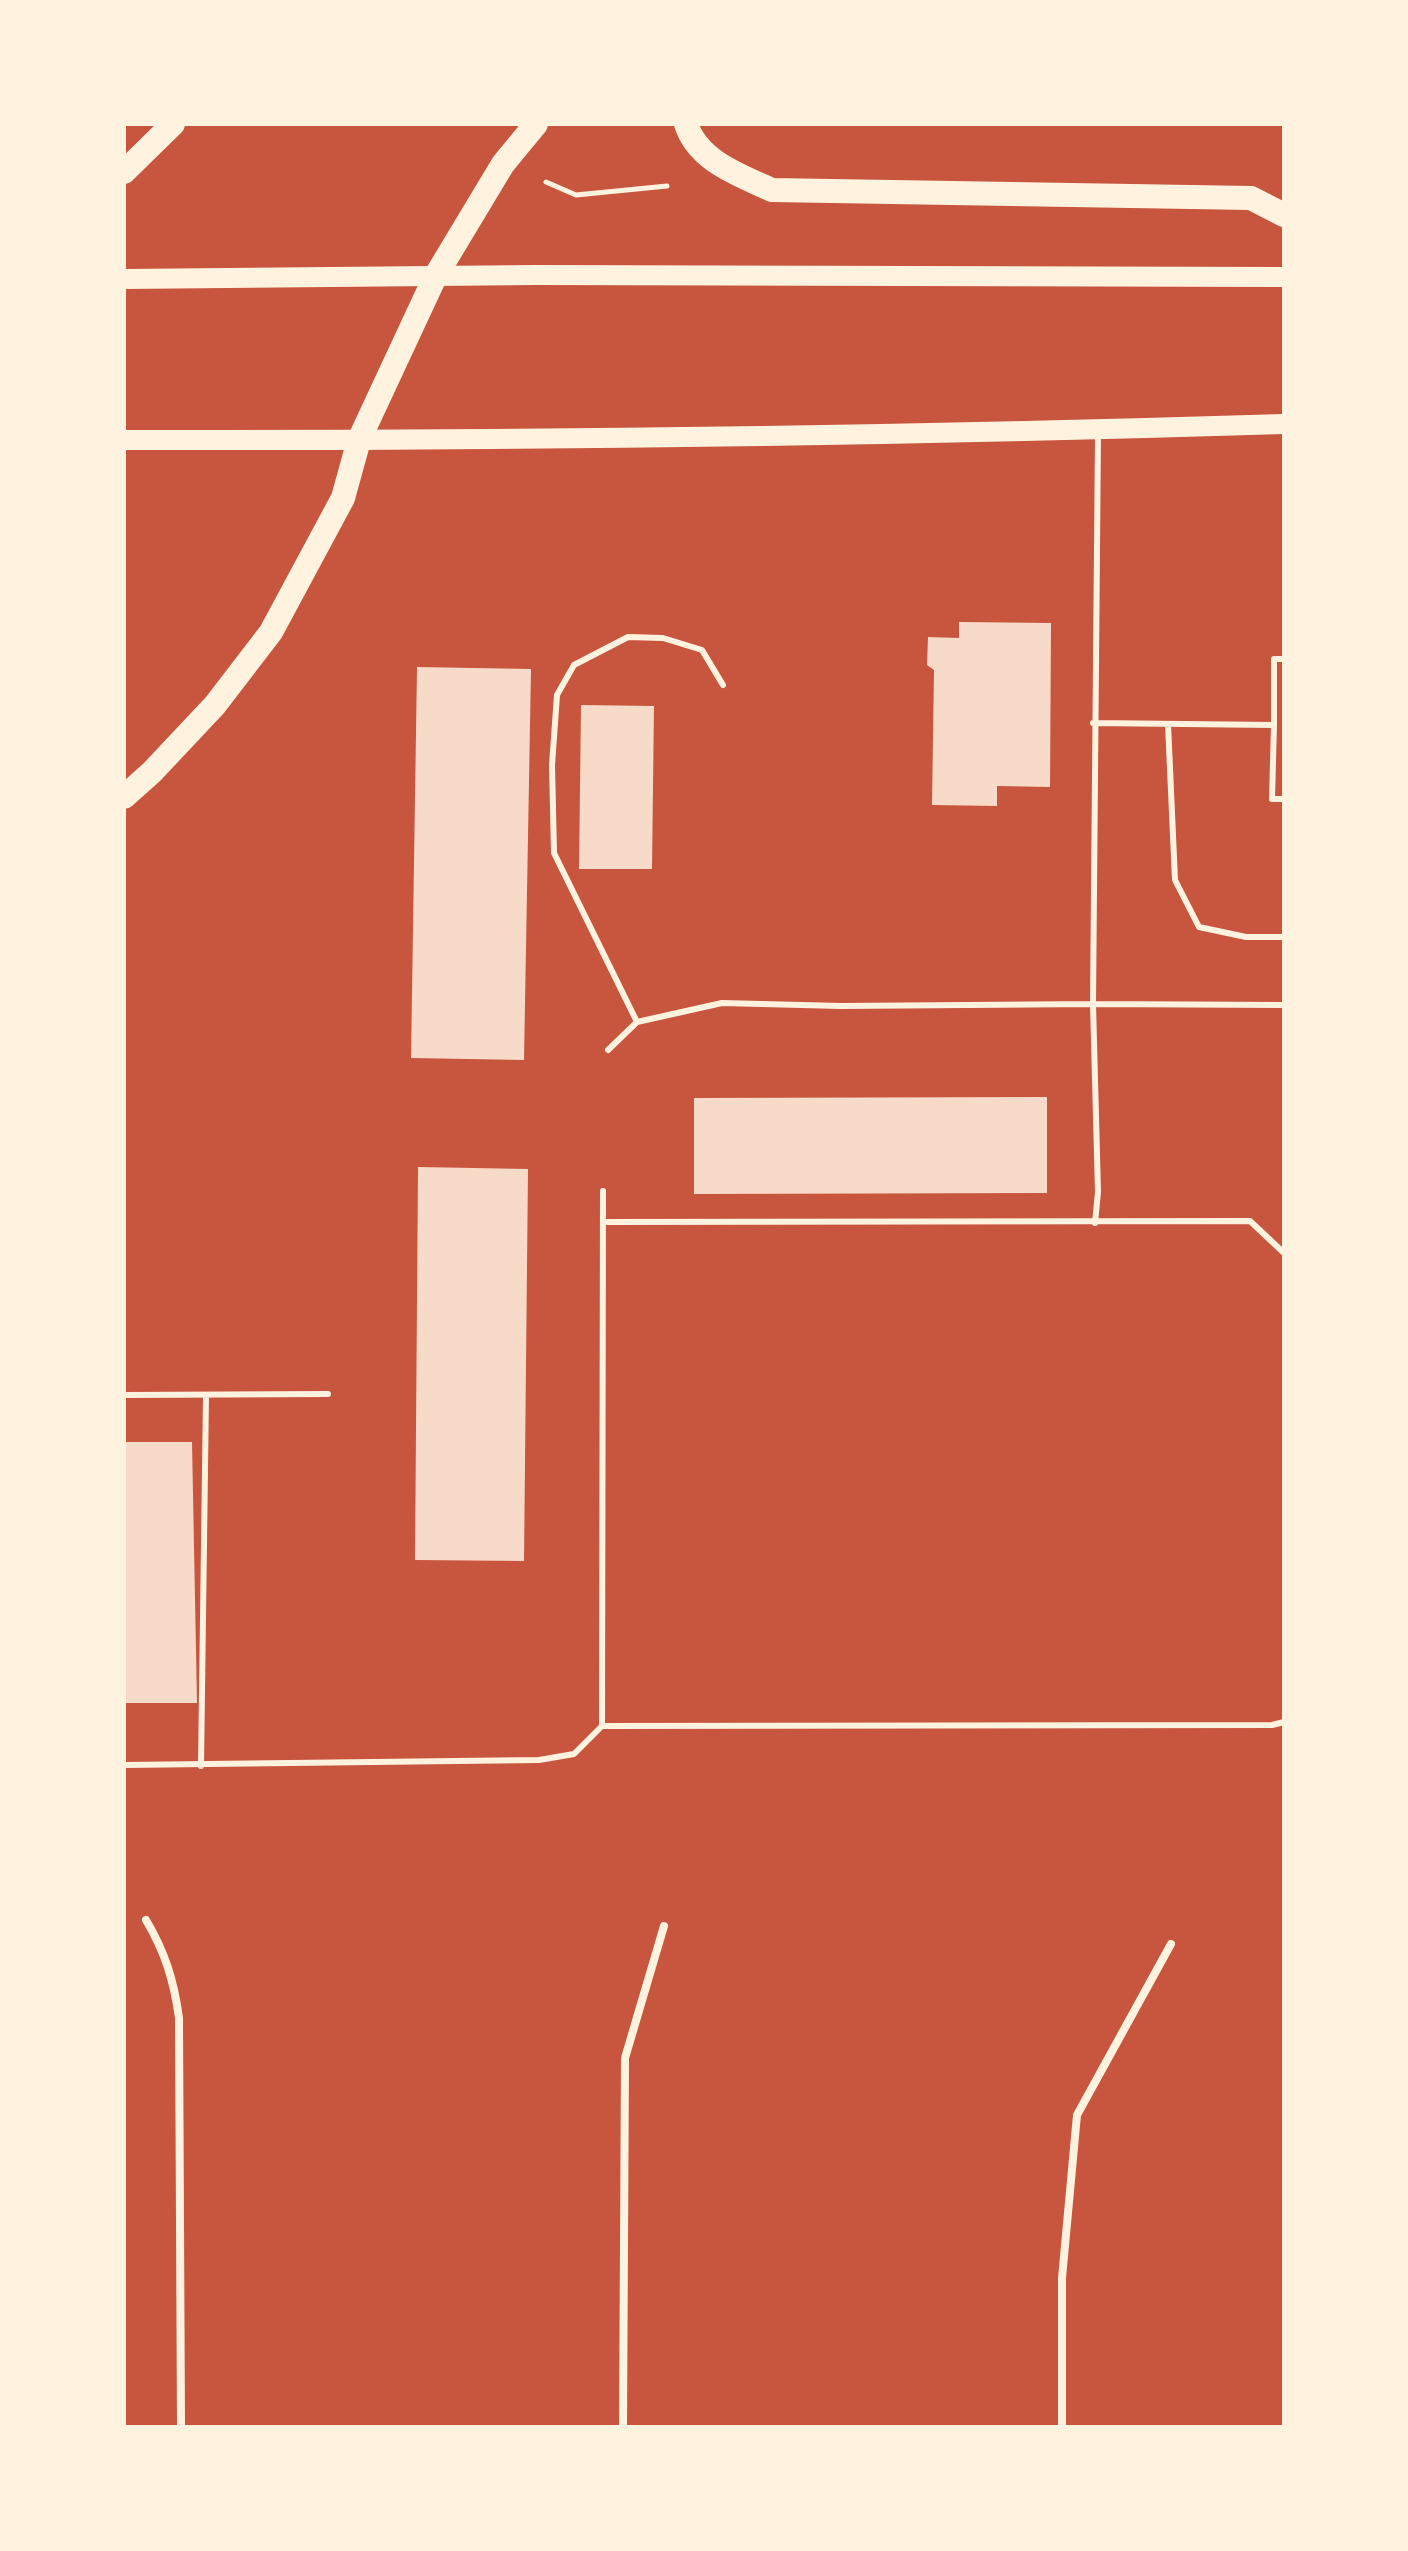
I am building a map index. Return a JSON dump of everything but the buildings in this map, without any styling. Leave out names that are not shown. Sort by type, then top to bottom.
[{"type":"highway","points":[[124,171],[173,124]]},
{"type":"highway","points":[[124,797],[215,705],[271,632],[343,498],[359,440],[435,277],[503,164],[536,124]]},
{"type":"highway","points":[[686,124],[691,139],[722,168],[772,190],[1251,198],[1284,215]]},
{"type":"main road","points":[[124,279],[552,275],[1284,277]]},
{"type":"main road","points":[[124,440],[650,439],[1098,431],[1284,424]]},
{"type":"street","points":[[146,1920],[162,1946],[175,1983],[179,2018],[181,2427]]},
{"type":"street","points":[[623,2427],[625,2058],[664,1926]]},
{"type":"street","points":[[1062,2427],[1062,2278],[1077,2115],[1171,1944]]},
{"type":"lane","points":[[1095,1223],[1098,1192],[1093,1004],[1093,723],[1098,431]]},
{"type":"lane","points":[[637,1022],[554,853],[552,765],[557,695],[574,665],[628,637],[663,638],[702,650],[723,685]]},
{"type":"lane","points":[[1284,659],[1274,659],[1272,799],[1284,799]]},
{"type":"lane","points":[[1093,723],[1274,725]]},
{"type":"lane","points":[[1168,724],[1175,880],[1199,927],[1246,937],[1284,937]]},
{"type":"lane","points":[[608,1050],[637,1022],[722,1003],[841,1006],[1284,1005]]},
{"type":"lane","points":[[124,1765],[539,1760],[574,1754],[602,1726],[603,1191]]},
{"type":"lane","points":[[603,1222],[1250,1221],[1284,1253]]},
{"type":"lane","points":[[124,1395],[328,1394]]},
{"type":"lane","points":[[201,1766],[206,1395]]},
{"type":"lane","points":[[602,1726],[1256,1725],[1284,1722]]},
{"type":"path","points":[[546,182],[576,195],[667,186]]}]
